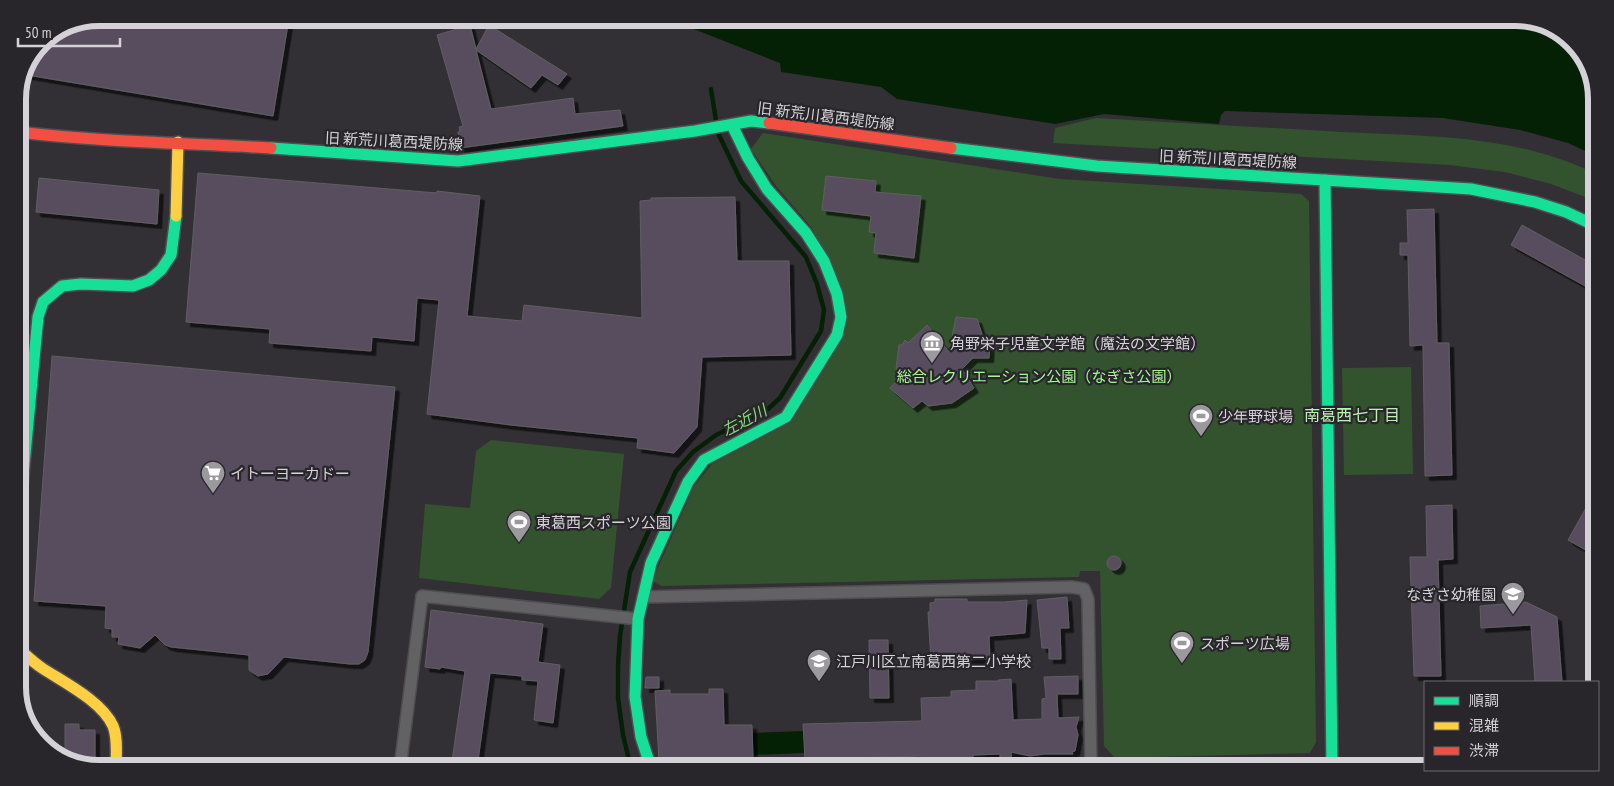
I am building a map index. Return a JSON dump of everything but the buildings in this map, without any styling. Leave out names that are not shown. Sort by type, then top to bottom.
[{"type":"street","name":"旧 新荒川葛西堤防線","points":[[26,133],[62,137],[178,142],[458,161],[667,135],[751,121],[1097,166],[1471,189],[1523,197],[1554,207],[1588,222]]},
{"type":"street","points":[[648,760],[641,737],[635,697],[638,620],[650,563],[688,482],[704,460],[786,417],[837,335],[841,317],[837,294],[824,261],[806,233],[767,189],[748,158],[732,125]]},
{"type":"street","points":[[26,441],[38,317],[43,302],[62,286],[81,284],[133,286],[149,280],[161,270],[171,255],[175,230],[178,142]]},
{"type":"street","points":[[1325,180],[1332,760]]},
{"type":"street","points":[[642,597],[1072,587],[1084,589],[1088,599],[1091,760]]},
{"type":"street","points":[[401,760],[422,596],[638,620]]},
{"type":"street","points":[[26,655],[89,700],[108,717],[115,738],[116,760]]},
{"type":"green space","points":[[1096,118],[1471,140],[1535,152],[1566,161],[1588,171],[1588,198],[1551,184],[1505,172],[1450,165],[1053,143],[1055,128]]},
{"type":"green space","name":"総合レクリエーション公園（なぎさ公園）","points":[[763,133],[1060,179],[1301,194],[1309,201],[1316,742],[1310,753],[1115,758],[1104,746],[1100,571],[1080,571],[1079,577],[662,586],[652,581],[694,486],[712,464],[791,422],[843,338],[812,228],[776,186],[751,149]]},
{"type":"green space","points":[[1411,367],[1413,474],[1344,475],[1342,368]]},
{"type":"green space","name":"東葛西スポーツ公園","points":[[491,440],[624,454],[611,588],[599,599],[419,578],[425,504],[470,508],[476,451]]},
{"type":"shaded area","points":[[686,26],[1524,27],[1547,34],[1563,44],[1580,67],[1588,95],[1588,152],[1568,143],[1520,130],[1443,118],[1225,111],[1221,115],[1219,124],[1104,114],[1055,124],[897,99],[881,87],[781,72],[780,63]]},
{"type":"shaded area","points":[[804,731],[804,753],[753,755],[752,733]]},
{"type":"waterway","name":"左近川","points":[[629,760],[623,735],[618,698],[618,666],[620,636],[630,572],[676,471],[693,452],[716,435],[768,409],[780,398],[821,331],[824,310],[817,284],[806,257],[741,181],[718,133],[711,89]]},
{"type":"traffic: fast","points":[[271,148],[458,161],[695,131],[751,121],[769,123]]},
{"type":"traffic: fast","points":[[648,760],[641,737],[635,697],[638,619],[651,563],[688,482],[704,460],[786,417],[837,335],[841,317],[837,294],[824,261],[806,233],[767,189],[748,158],[732,125]]},
{"type":"traffic: fast","points":[[951,148],[1097,166],[1471,189],[1535,202],[1566,212],[1588,222]]},
{"type":"traffic: fast","points":[[1325,180],[1332,760]]},
{"type":"traffic: fast","points":[[26,444],[38,317],[43,302],[62,286],[81,284],[133,286],[149,280],[161,270],[171,255],[176,216]]},
{"type":"traffic: slow","points":[[176,216],[178,142]]},
{"type":"traffic: slow","points":[[26,655],[39,666],[91,700],[108,717],[116,736],[116,760]]},
{"type":"traffic: jam","points":[[769,123],[951,148]]},
{"type":"traffic: jam","points":[[26,133],[113,140],[271,148]]},
{"type":"place","name":"角野栄子児童文学館（魔法の文学館）","points":[[932,364]]},
{"type":"place","name":"少年野球場","points":[[1201,437]]},
{"type":"place","name":"イトーヨーカドー","points":[[213,494]]},
{"type":"place","name":"東葛西スポーツ公園","points":[[519,543]]},
{"type":"place","name":"なぎさ幼稚園","points":[[1513,615]]},
{"type":"place","name":"スポーツ広場","points":[[1182,664]]},
{"type":"place","name":"江戸川区立南葛西第二小学校","points":[[819,682]]},
{"type":"district","name":"南葛西七丁目","points":[[1352,415]]}]
